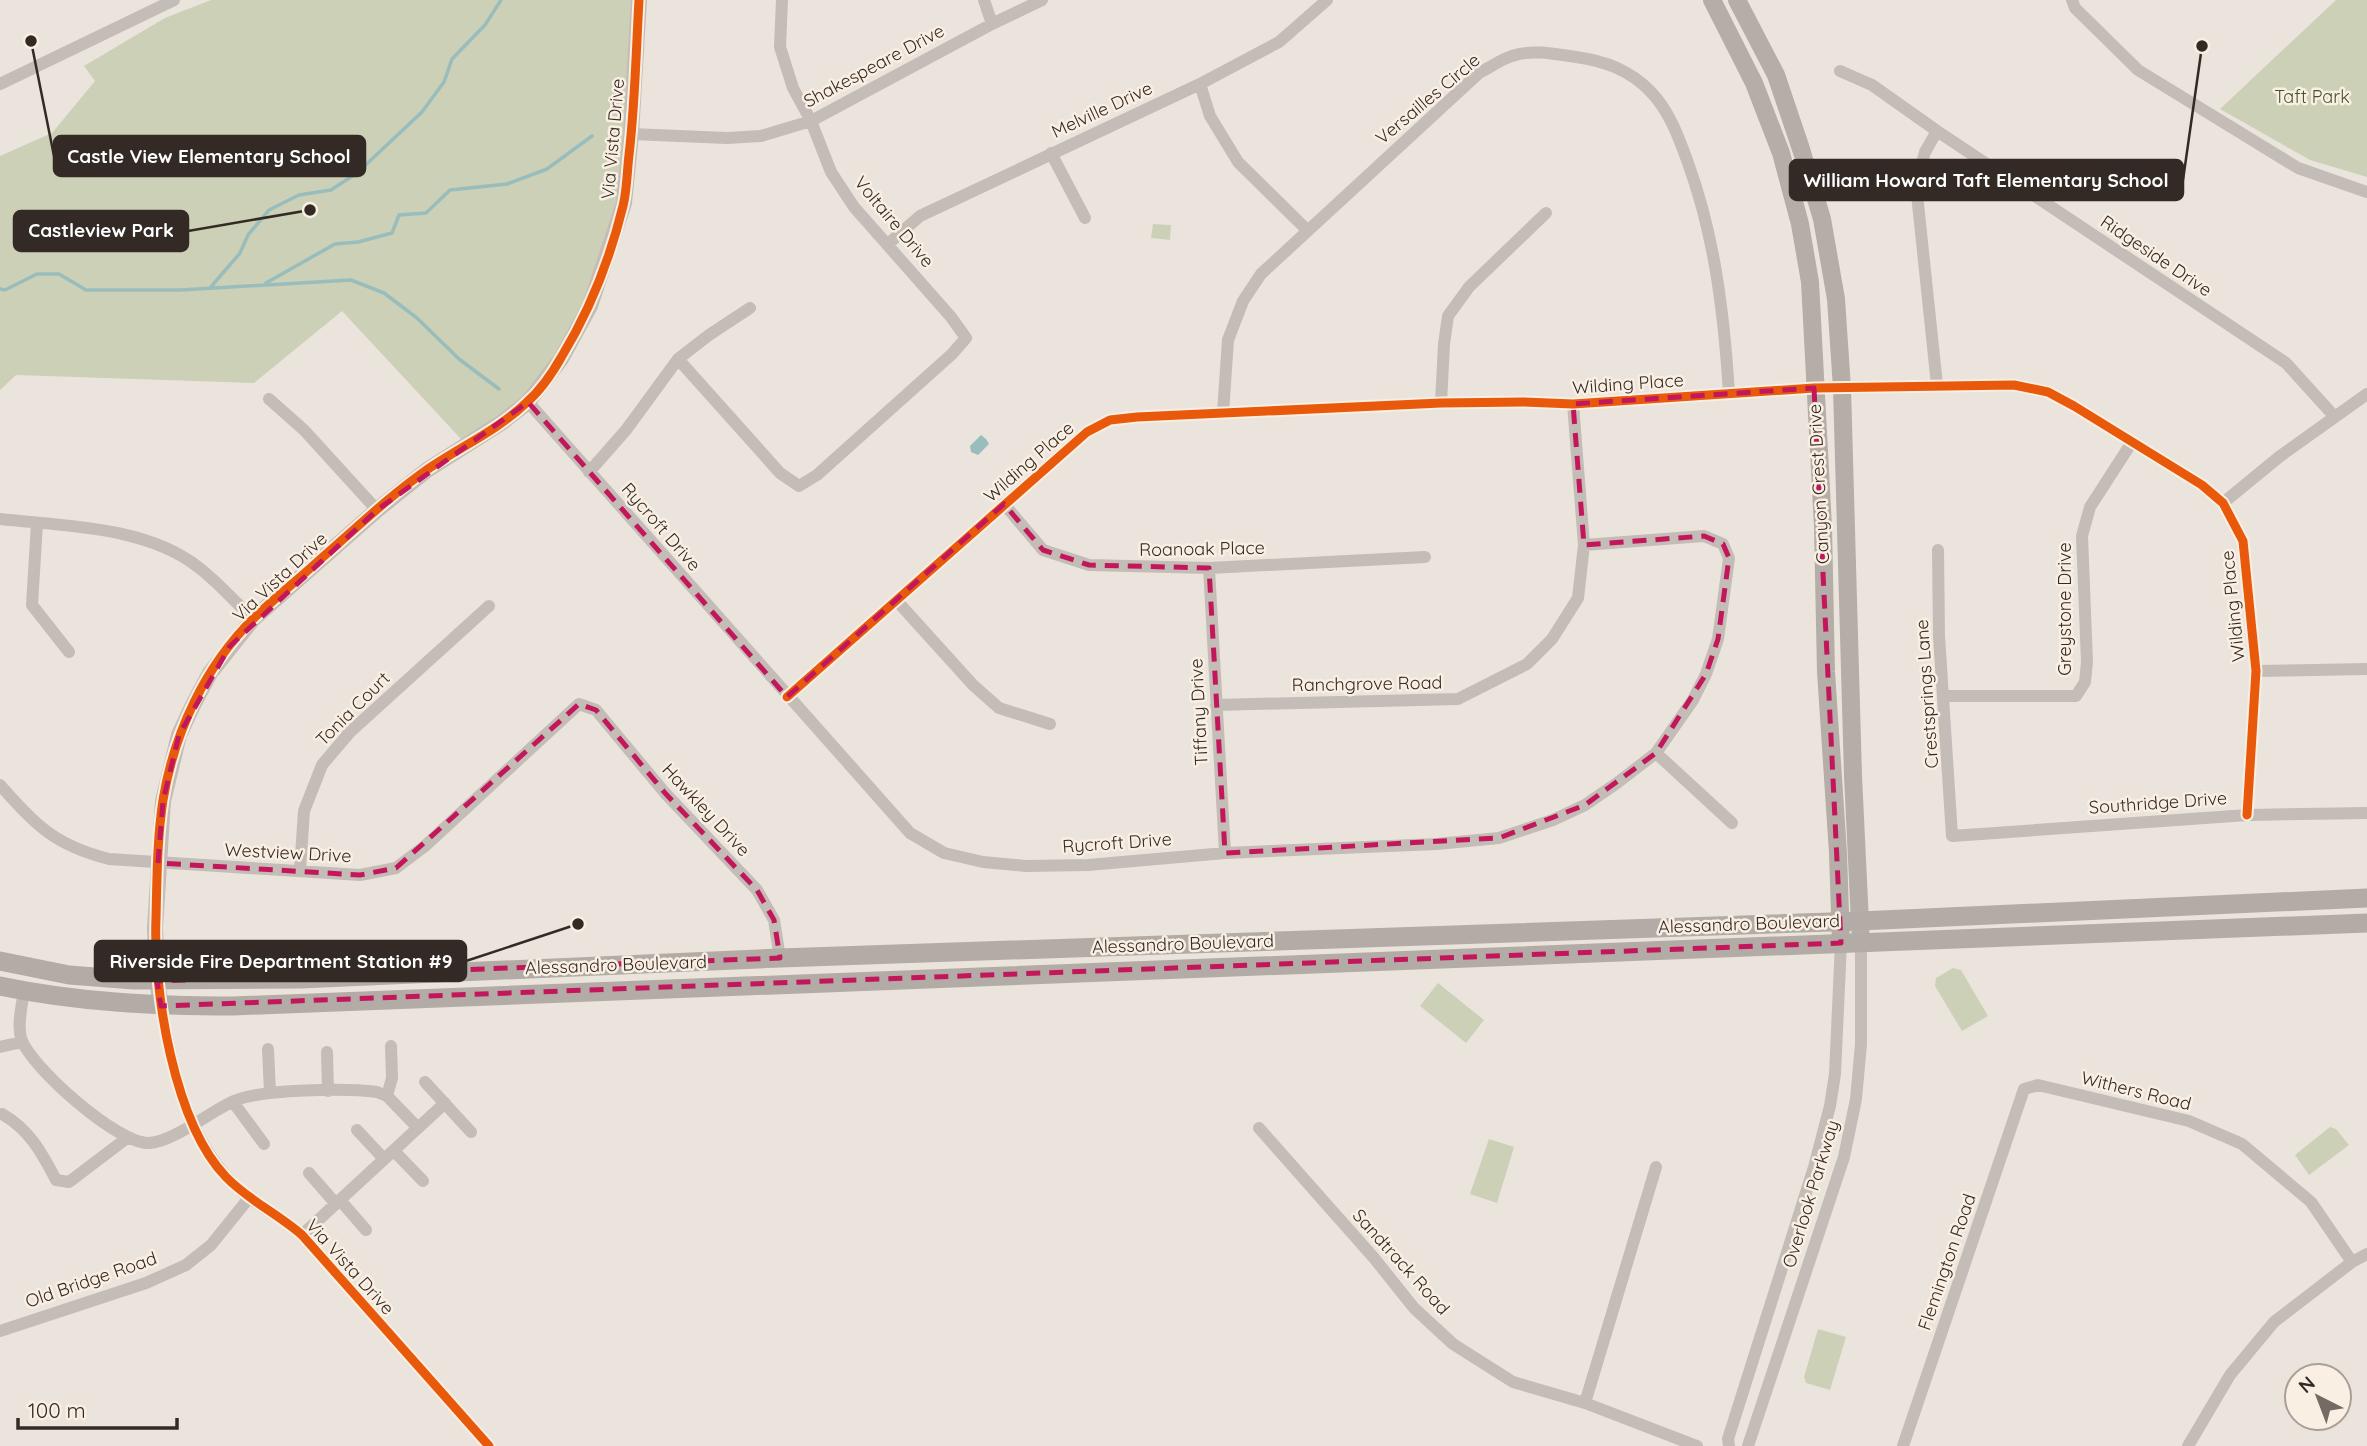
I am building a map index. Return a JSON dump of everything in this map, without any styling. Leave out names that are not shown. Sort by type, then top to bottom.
[{"type":"main road","name":"Canyon Crest Drive","points":[[1712,0],[1754,83],[1782,153],[1800,224],[1810,282],[1823,527],[1826,672],[1838,853],[1850,921],[1861,943]]},
{"type":"main road","name":"Canyon Crest Drive","points":[[1737,0],[1776,75],[1822,219],[1836,299],[1842,388],[1853,776],[1850,921],[1841,943]]},
{"type":"main road","name":"Alessandro Boulevard","points":[[0,961],[69,975],[157,981],[300,979],[780,958],[1850,921],[2367,898]]},
{"type":"main road","name":"Alessandro Boulevard","points":[[0,985],[96,1001],[161,1006],[349,1002],[2367,923]]},
{"type":"street","points":[[138,0],[144,13]]},
{"type":"street","points":[[0,84],[174,0]]},
{"type":"street","name":"Via Vista Drive","points":[[489,1446],[302,1235],[276,1214],[249,1198],[225,1176],[197,1136],[180,1090],[157,981],[155,928],[163,801],[179,735],[210,673],[253,619],[377,510],[427,470],[501,423],[528,402],[561,359],[590,306],[624,203],[639,0]]},
{"type":"street","name":"Voltaire Drive","points":[[678,359],[780,473],[799,486],[828,466],[952,354],[966,338],[854,207],[831,172],[811,121],[793,88],[780,47],[782,0]]},
{"type":"street","points":[[984,0],[992,24]]},
{"type":"street","name":"Shakespeare Drive","points":[[631,134],[727,138],[761,136],[811,121],[1042,0]]},
{"type":"street","name":"Melville Drive","points":[[887,244],[920,216],[1199,84],[1279,41],[1327,0]]},
{"type":"street","points":[[2072,0],[2075,8],[2138,70],[2298,168],[2367,192]]},
{"type":"street","name":"Versailles Circle","points":[[1223,413],[1228,340],[1243,301],[1261,274],[1479,74],[1512,55],[1543,52],[1606,62],[1625,70],[1651,92],[1668,116],[1681,142],[1710,236],[1725,326],[1729,393]]},
{"type":"street","name":"Ridgeside Drive","points":[[1840,71],[1872,85],[2286,363],[2334,416]]},
{"type":"street","points":[[1199,84],[1210,116],[1238,162],[1307,230]]},
{"type":"street","points":[[1937,131],[1925,152],[1916,185],[1937,385]]},
{"type":"street","points":[[1051,153],[1085,218]]},
{"type":"street","points":[[1441,402],[1448,316],[1469,287],[1546,213]]},
{"type":"street","points":[[589,472],[626,430],[678,359],[750,308]]},
{"type":"street","name":"Wilding Place","points":[[788,697],[1087,432],[1110,421],[1137,417],[1441,402],[1573,404],[1814,388],[2014,385],[2048,392],[2202,485],[2222,503],[2243,541],[2256,671],[2247,814]]},
{"type":"street","points":[[2222,503],[2334,416],[2367,394]]},
{"type":"street","points":[[269,399],[304,430],[377,510]]},
{"type":"street","name":"Rycroft Drive","points":[[528,402],[909,833],[944,853],[983,862],[1026,866],[1088,865],[1225,853],[1437,844],[1499,838],[1553,820],[1585,805],[1656,752],[1693,700],[1706,674],[1718,639],[1729,558],[1723,544],[1704,536],[1584,545]]},
{"type":"street","name":"Ranchgrove Road","points":[[1216,705],[1458,699],[1527,664],[1552,639],[1578,598],[1584,545],[1573,404]]},
{"type":"street","name":"Greystone Drive","points":[[1943,696],[2076,696],[2085,682],[2087,662],[2082,536],[2090,507],[2132,442]]},
{"type":"street","name":"Roanoak Place","points":[[1004,504],[1043,550],[1089,565],[1209,568],[1425,557]]},
{"type":"street","points":[[0,519],[102,530],[155,542],[197,566],[253,619]]},
{"type":"street","points":[[37,523],[33,605],[69,652]]},
{"type":"street","name":"Crestsprings Lane","points":[[1938,550],[1939,636],[1952,836]]},
{"type":"street","name":"Tiffany Drive","points":[[1209,568],[1225,853]]},
{"type":"street","points":[[897,601],[973,685],[999,708],[1049,724]]},
{"type":"street","name":"Tonia Court","points":[[300,870],[304,811],[322,765],[349,732],[489,606]]},
{"type":"street","points":[[2256,671],[2367,669]]},
{"type":"street","name":"Westview Drive","points":[[0,785],[34,823],[66,844],[85,853],[109,859],[360,875],[396,868],[425,846],[579,704]]},
{"type":"street","name":"Hawkley Drive","points":[[579,704],[596,709],[665,793],[757,890],[774,920],[780,958]]},
{"type":"street","points":[[1656,752],[1732,823]]},
{"type":"street","name":"Southridge Drive","points":[[1952,836],[2247,814],[2367,813]]},
{"type":"street","name":"Overlook Parkway","points":[[1729,1446],[1728,1439],[1814,1167],[1830,1106],[1837,1051],[1841,943]]},
{"type":"street","name":"Overlook Parkway","points":[[1748,1446],[1846,1146],[1856,1099],[1861,1044],[1861,943]]},
{"type":"street","points":[[24,991],[19,1030],[22,1042],[66,1092],[127,1138],[152,1143],[250,1095],[328,1091],[369,1091],[387,1096],[418,1128]]},
{"type":"street","points":[[0,1046],[22,1042]]},
{"type":"street","points":[[387,1096],[392,1077],[391,1046]]},
{"type":"street","points":[[268,1049],[270,1093]]},
{"type":"street","points":[[327,1052],[328,1091]]},
{"type":"street","points":[[425,1082],[471,1132]]},
{"type":"street","name":"Withers Road","points":[[2024,1089],[2038,1085],[2189,1121],[2242,1144],[2311,1202],[2352,1262]]},
{"type":"street","name":"Flemington Road","points":[[1903,1446],[2024,1089]]},
{"type":"street","points":[[233,1102],[264,1144]]},
{"type":"street","points":[[302,1235],[445,1103]]},
{"type":"street","points":[[2,1114],[17,1122],[39,1148],[56,1180],[69,1182],[127,1138]]},
{"type":"street","name":"Sandtrack Road","points":[[1259,1128],[1374,1258],[1414,1308],[1453,1344],[1513,1382],[1585,1403],[1697,1446]]},
{"type":"street","points":[[357,1130],[423,1181]]},
{"type":"street","points":[[1585,1403],[1656,1167]]},
{"type":"street","points":[[309,1173],[366,1230]]},
{"type":"street","name":"Old Bridge Road","points":[[0,1331],[146,1283],[186,1265],[211,1245],[249,1198]]},
{"type":"street","points":[[2188,1446],[2230,1375],[2274,1322],[2352,1262],[2367,1254]]},
{"type":"highlighted area","points":[[1814,388],[1841,943],[161,1006],[157,981],[780,958],[774,920],[757,890],[665,793],[596,710],[579,704],[396,868],[360,875],[158,863],[163,801],[179,735],[230,646],[377,510],[528,402],[787,697],[1004,504],[1043,550],[1089,565],[1209,568],[1225,853],[1499,838],[1585,805],[1656,753],[1706,674],[1718,639],[1729,558],[1723,544],[1704,536],[1584,545],[1573,404]]},
{"type":"green space","points":[[211,0],[641,0],[632,114],[604,274],[536,385],[497,419],[461,439],[342,311],[254,383],[16,375],[0,390],[0,156],[52,133],[95,81],[84,66],[165,18]]},
{"type":"green space","name":"Taft Park","points":[[2336,0],[2367,0],[2367,177],[2310,160],[2220,109]]},
{"type":"green space","points":[[1153,224],[1171,225],[1170,240],[1151,238]]},
{"type":"green space","points":[[1953,968],[1961,970],[1988,1016],[1962,1031],[1935,986],[1936,978]]},
{"type":"green space","points":[[1438,983],[1484,1020],[1466,1043],[1420,1006]]},
{"type":"green space","points":[[2330,1127],[2336,1129],[2349,1145],[2309,1175],[2295,1155]]},
{"type":"green space","points":[[1489,1139],[1514,1147],[1497,1203],[1470,1194]]},
{"type":"green space","points":[[1818,1329],[1846,1337],[1830,1390],[1806,1383],[1804,1377]]},
{"type":"water","points":[[981,435],[989,444],[978,455],[971,452],[970,446]]},
{"type":"waterway","points":[[210,288],[240,253],[248,235],[269,210],[299,195],[331,190],[357,173],[422,112],[444,82],[452,59],[485,25],[501,0]]},
{"type":"waterway","points":[[266,283],[335,244],[358,242],[392,233],[399,215],[426,213],[450,190],[507,184],[547,169],[592,136]]},
{"type":"waterway","points":[[0,289],[5,290],[37,274],[59,274],[86,290],[180,290],[351,280],[384,293],[417,318],[459,359],[499,389]]},
{"type":"cycle path","points":[[489,1446],[302,1235],[235,1185],[208,1153],[180,1091],[163,1018],[156,948],[161,815],[175,750],[194,702],[236,637],[269,604],[399,491],[515,413],[536,393],[558,362],[582,321],[598,284],[623,206],[633,117],[639,0]]},
{"type":"cycle path","points":[[787,697],[1087,432],[1110,420],[1441,403],[1573,404],[1814,388],[2014,385],[2048,392],[2074,406],[2202,485],[2223,503],[2243,541],[2256,671],[2247,815]]},
{"type":"place","name":"Castle View Elementary School","points":[[31,41]]},
{"type":"place","name":"William Howard Taft Elementary School","points":[[2202,46]]},
{"type":"place","name":"Castleview Park","points":[[310,210]]},
{"type":"place","name":"Riverside Fire Department Station #9","points":[[578,924]]}]
